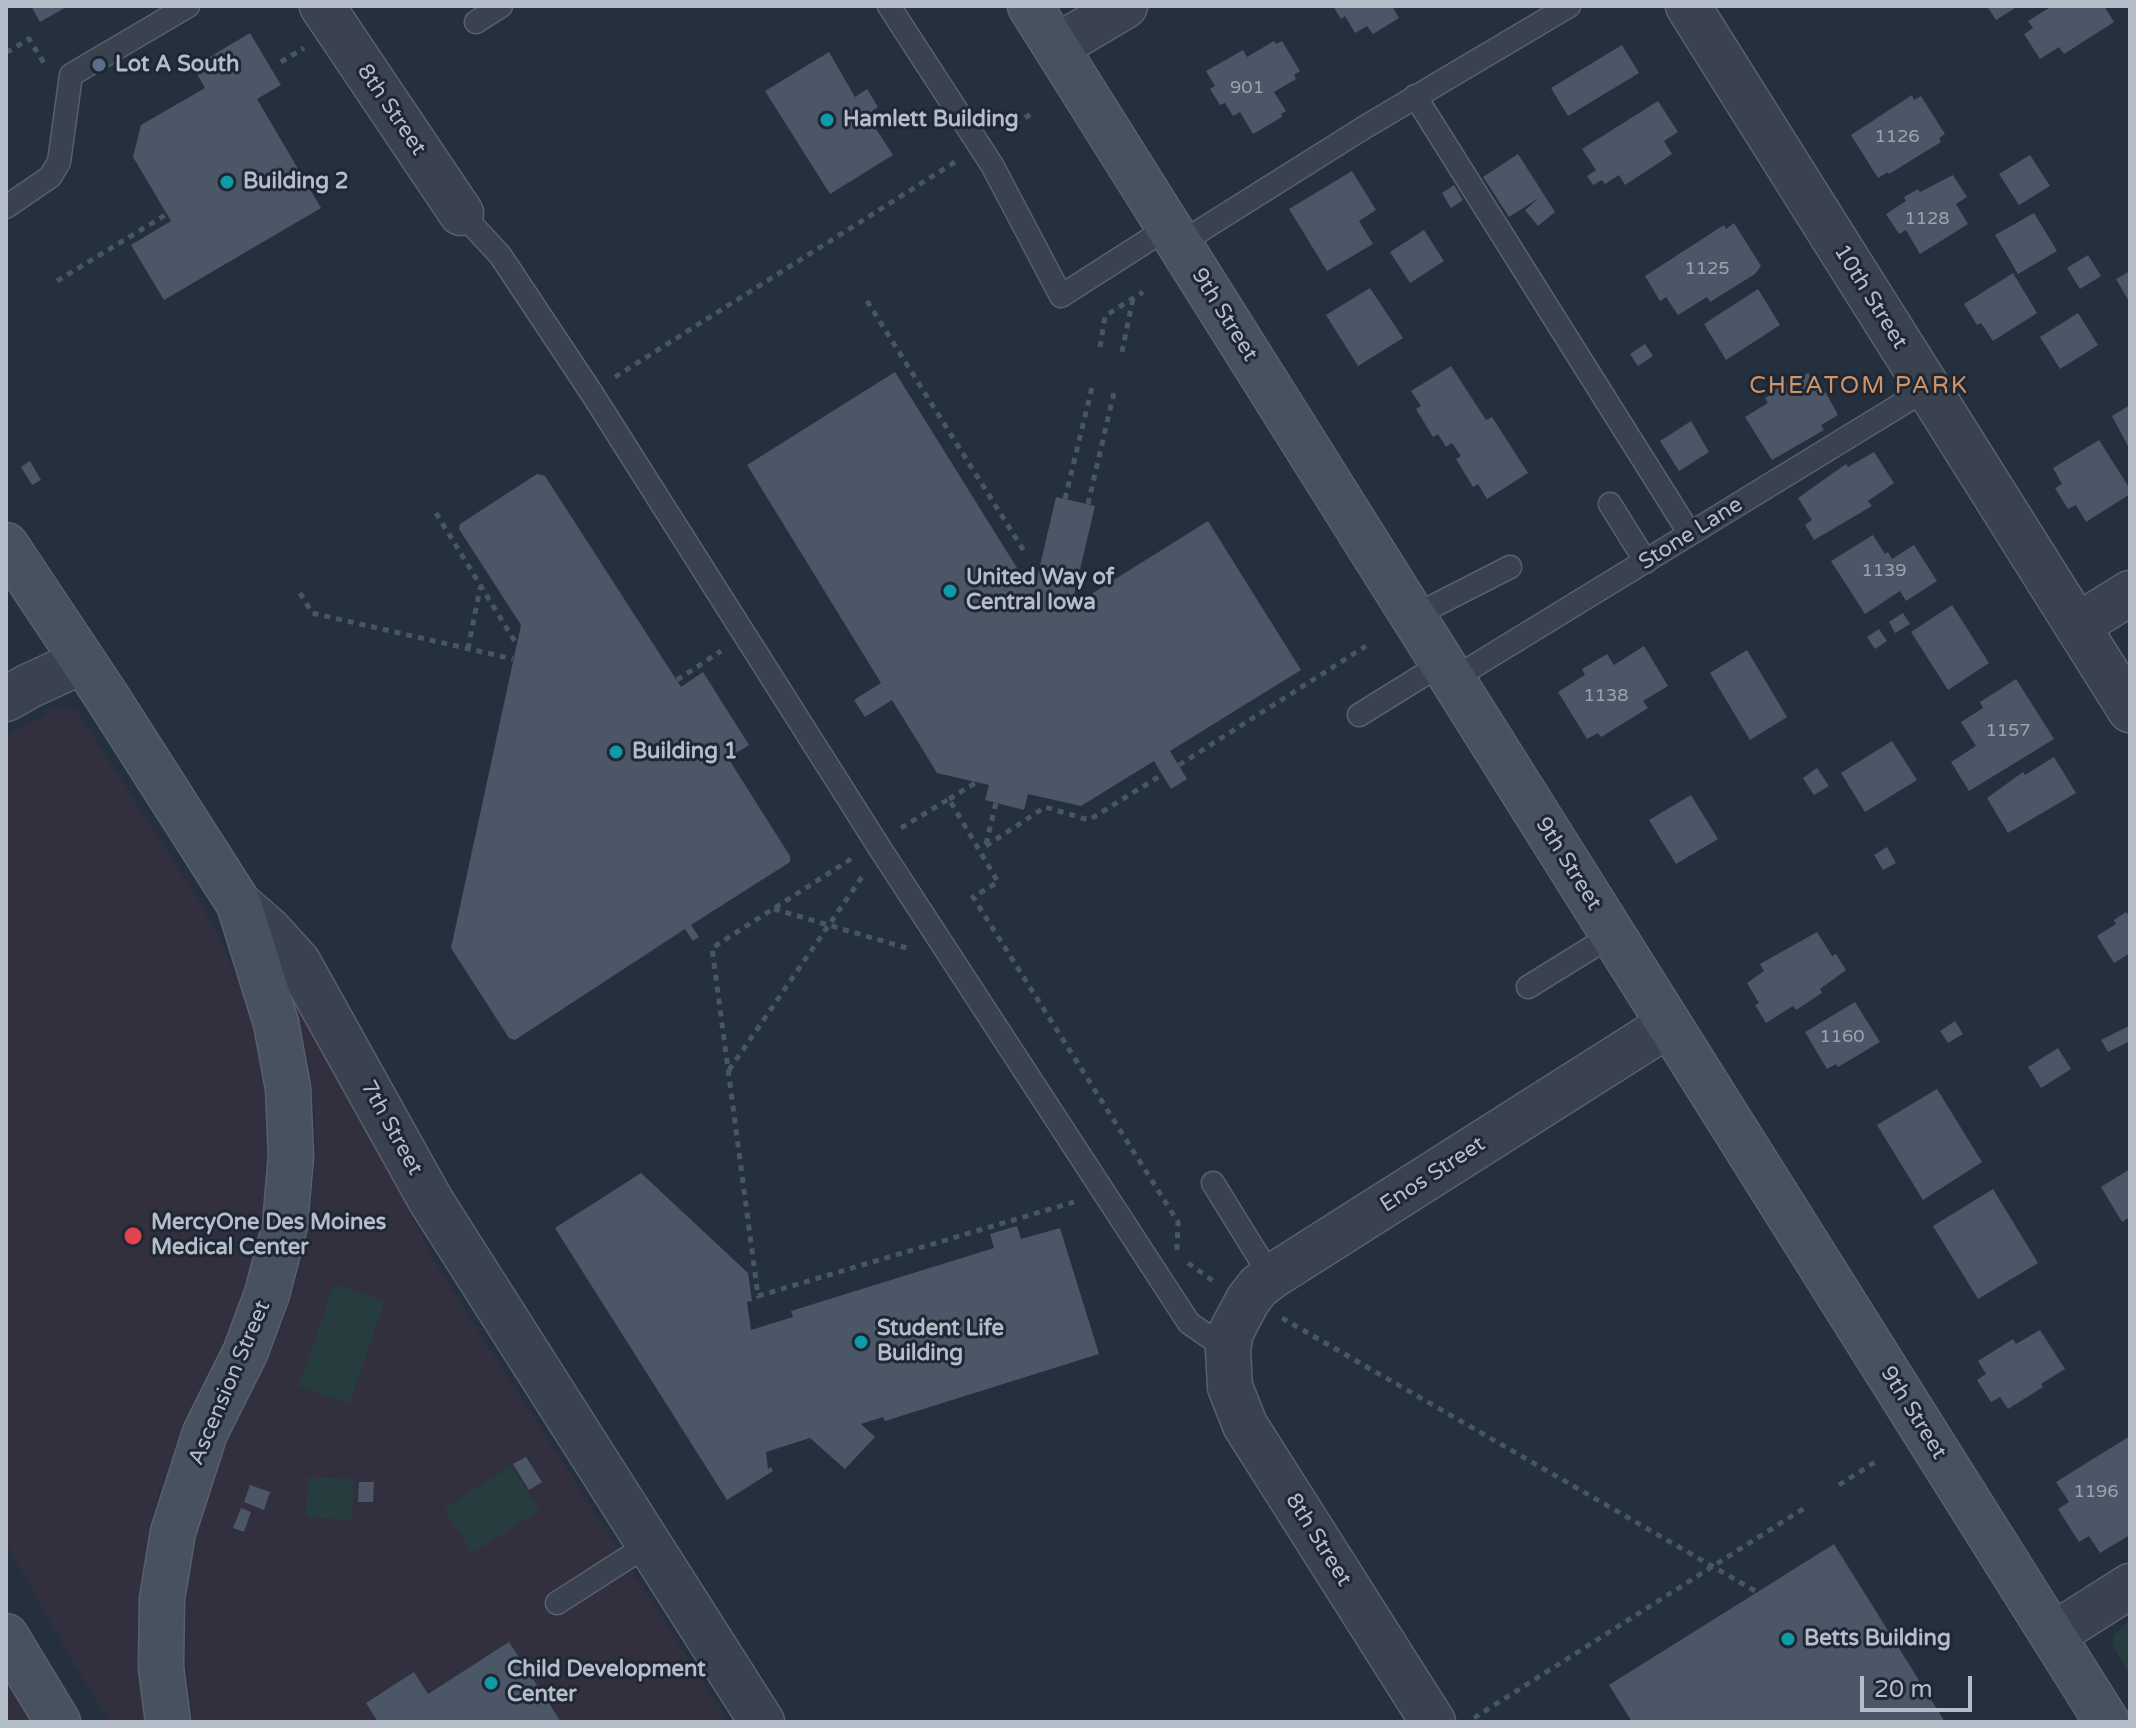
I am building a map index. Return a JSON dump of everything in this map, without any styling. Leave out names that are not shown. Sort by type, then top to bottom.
[{"type":"street","name":"9th Street","points":[[1030,6],[2107,1722]]},
{"type":"street","points":[[1056,47],[1125,6]]},
{"type":"street","name":"10th Street","points":[[1688,6],[2130,710]]},
{"type":"street","name":"8th Street","points":[[317,24],[461,213]]},
{"type":"street","name":"7th Street","points":[[6,545],[239,904],[269,930],[298,962],[431,1201],[762,1722]]},
{"type":"street","points":[[2077,626],[2130,593]]},
{"type":"street","points":[[6,699],[83,661]]},
{"type":"street","name":"Ascension Street","points":[[168,1722],[161,1667],[162,1613],[173,1532],[205,1433],[245,1353],[267,1294],[285,1225],[291,1156],[288,1088],[276,1023],[239,904]]},
{"type":"street","name":"Enos Street","points":[[1228,1350],[1239,1314],[1258,1287],[1271,1294],[1668,1025]]},
{"type":"street","name":"8th Street","points":[[1228,1350],[1230,1387],[1245,1425],[1454,1720]]},
{"type":"street","points":[[2053,1635],[2130,1586]]},
{"type":"street","points":[[6,1636],[54,1721]]},
{"type":"lane","points":[[6,207],[50,177],[59,162],[71,75],[188,6]]},
{"type":"lane","points":[[476,22],[501,6]]},
{"type":"lane","points":[[889,6],[992,165],[1061,296],[1174,236],[1569,6]]},
{"type":"lane","points":[[1415,96],[1690,534]]},
{"type":"lane","points":[[461,213],[500,255],[591,392],[879,846],[1189,1323],[1228,1350]]},
{"type":"lane","name":"Stone Lane","points":[[1359,715],[1448,671],[1646,562],[1928,388]]},
{"type":"lane","points":[[1610,504],[1646,562]]},
{"type":"lane","points":[[1414,616],[1510,567]]},
{"type":"lane","points":[[1528,987],[1612,935]]},
{"type":"lane","points":[[1213,1183],[1271,1294]]},
{"type":"lane","points":[[557,1603],[649,1544]]},
{"type":"path","points":[[281,62],[317,24]]},
{"type":"path","points":[[994,138],[1031,114]]},
{"type":"path","points":[[591,392],[966,155]]},
{"type":"path","points":[[57,281],[167,214]]},
{"type":"path","points":[[1100,347],[1105,316],[1143,292]]},
{"type":"path","points":[[1122,352],[1133,298]]},
{"type":"path","points":[[867,301],[1024,551]]},
{"type":"path","points":[[1065,499],[1093,383]]},
{"type":"path","points":[[1088,504],[1115,388]]},
{"type":"path","points":[[436,513],[517,645]]},
{"type":"path","points":[[468,649],[481,587]]},
{"type":"path","points":[[300,593],[312,613],[513,659]]},
{"type":"path","points":[[677,680],[746,635]]},
{"type":"path","points":[[1179,765],[1366,646]]},
{"type":"path","points":[[986,846],[1045,807],[1089,820],[1163,774]]},
{"type":"path","points":[[977,782],[712,948],[758,1296],[1104,1193]]},
{"type":"path","points":[[949,799],[998,882],[973,897],[1178,1222],[1177,1255]]},
{"type":"path","points":[[983,857],[996,803]]},
{"type":"path","points":[[728,1071],[829,925],[879,846]]},
{"type":"path","points":[[774,909],[954,961]]},
{"type":"path","points":[[1165,1246],[1219,1286]]},
{"type":"path","points":[[1271,1294],[1757,1592]]},
{"type":"path","points":[[1839,1485],[1878,1460]]},
{"type":"path","points":[[1454,1720],[1806,1507]]},
{"type":"shaded area","name":"MercyOne Des Moines Medical Center","points":[[62,706],[78,712],[199,901],[221,941],[254,1026],[269,1115],[265,1212],[256,1259],[241,1305],[159,1491],[148,1538],[141,1586],[139,1635],[146,1722],[110,1722],[6,1543],[6,737]]},
{"type":"shaded area","name":"MercyOne Des Moines Medical Center","points":[[294,982],[437,1266],[729,1722],[193,1722],[185,1621],[190,1568],[201,1514],[218,1463],[273,1347],[290,1303],[311,1211],[315,1118],[311,1073],[290,983]]},
{"type":"shaded area","points":[[6,1681],[33,1722],[6,1722]]},
{"type":"green space","points":[[334,1284],[385,1301],[349,1404],[299,1386]]},
{"type":"green space","points":[[511,1466],[540,1510],[472,1553],[444,1509]]},
{"type":"green space","points":[[308,1477],[354,1479],[352,1520],[306,1517]]},
{"type":"green space","points":[[2130,1620],[2130,1676],[2113,1645],[2114,1635]]},
{"type":"building","points":[[31,6],[68,6],[40,22]]},
{"type":"building","points":[[1333,6],[1392,6],[1399,18],[1373,34],[1367,26],[1355,33],[1345,16],[1341,19]]},
{"type":"building","points":[[1987,6],[2018,6],[1996,20]]},
{"type":"building","points":[[2052,6],[2104,6],[2114,22],[2064,54],[2059,47],[2040,59],[2024,34],[2033,28],[2028,21]]},
{"type":"building","name":"Building 2","points":[[250,33],[281,85],[257,99],[321,208],[164,300],[131,245],[171,221],[133,157],[141,125],[205,88],[193,67]]},
{"type":"building","points":[[1274,41],[1276,44],[1282,41],[1300,71],[1294,75],[1296,79],[1274,92],[1286,111],[1281,114],[1282,117],[1253,134],[1240,112],[1233,116],[1225,103],[1220,105],[1210,89],[1215,86],[1206,71],[1243,50],[1247,57]]},
{"type":"building","points":[[1622,45],[1639,73],[1568,116],[1551,88]]},
{"type":"building","name":"Hamlett Building","points":[[829,52],[855,97],[867,89],[878,107],[867,115],[893,155],[830,194],[765,91]]},
{"type":"building","points":[[1912,95],[1914,100],[1921,96],[1945,134],[1939,138],[1941,142],[1878,178],[1851,135]]},
{"type":"building","points":[[1658,101],[1678,132],[1664,141],[1672,154],[1625,185],[1619,175],[1605,184],[1602,180],[1593,185],[1587,176],[1596,170],[1582,149]]},
{"type":"building","points":[[1518,154],[1555,212],[1538,226],[1525,210],[1539,198],[1509,217],[1483,177]]},
{"type":"building","points":[[2030,155],[2050,186],[2019,205],[1999,174]]},
{"type":"building","points":[[1352,171],[1376,210],[1359,221],[1373,244],[1327,271],[1289,209]]},
{"type":"building","points":[[1953,175],[1967,197],[1956,204],[1968,224],[1920,254],[1906,230],[1899,234],[1886,214],[1906,201],[1904,197]]},
{"type":"building","points":[[1454,185],[1463,200],[1451,208],[1442,193]]},
{"type":"building","points":[[2034,213],[2057,251],[2018,274],[1995,235]]},
{"type":"building","points":[[1734,223],[1761,266],[1755,274],[1710,302],[1707,297],[1678,315],[1666,297],[1660,301],[1645,276],[1724,225],[1726,229]]},
{"type":"building","points":[[1424,230],[1444,261],[1410,283],[1390,252]]},
{"type":"building","points":[[2088,255],[2101,276],[2080,289],[2067,268]]},
{"type":"building","points":[[2130,271],[2130,303],[2116,279]]},
{"type":"building","points":[[2013,273],[2037,313],[1993,341],[1981,323],[1977,325],[1964,304]]},
{"type":"building","points":[[1370,288],[1403,338],[1358,366],[1326,315]]},
{"type":"building","points":[[1758,289],[1780,325],[1726,360],[1704,324]]},
{"type":"building","points":[[2078,313],[2098,345],[2060,369],[2040,337]]},
{"type":"building","points":[[1645,344],[1653,356],[1638,366],[1630,354]]},
{"type":"building","points":[[1451,366],[1486,420],[1492,417],[1528,473],[1487,499],[1478,484],[1473,487],[1456,459],[1461,456],[1452,443],[1446,447],[1438,434],[1433,437],[1416,409],[1421,406],[1411,391]]},
{"type":"building","name":"United Way of Central Iowa","points":[[895,372],[1027,584],[1035,587],[1056,497],[1095,506],[1074,595],[1085,598],[1208,521],[1301,670],[1170,751],[1187,779],[1171,789],[1154,761],[1081,806],[1028,794],[1024,810],[985,800],[989,785],[937,773],[892,700],[865,717],[854,700],[881,683],[747,465]]},
{"type":"building","points":[[1808,373],[1816,385],[1820,382],[1838,415],[1821,425],[1824,430],[1772,460],[1745,417],[1768,403],[1765,398],[1772,394],[1770,392]]},
{"type":"building","points":[[2130,405],[2130,450],[2112,416]]},
{"type":"building","points":[[1691,421],[1709,452],[1679,471],[1660,441]]},
{"type":"building","points":[[2099,440],[2130,489],[2130,494],[2086,522],[2076,505],[2068,509],[2055,488],[2062,484],[2053,468]]},
{"type":"building","points":[[1874,452],[1894,483],[1868,501],[1872,506],[1814,540],[1805,525],[1812,520],[1798,498],[1846,464],[1848,467]]},
{"type":"building","points":[[30,461],[41,480],[32,485],[21,467]]},
{"type":"building","name":"Building 1","points":[[537,474],[545,476],[681,687],[703,672],[749,745],[728,758],[790,856],[790,862],[691,925],[699,937],[693,941],[685,929],[515,1040],[509,1038],[451,948],[521,625],[459,529],[460,524]]},
{"type":"building","points":[[1873,535],[1892,559],[1914,545],[1937,581],[1906,601],[1900,591],[1865,614],[1831,561]]},
{"type":"building","points":[[1952,605],[1989,663],[1948,690],[1911,632]]},
{"type":"building","points":[[1903,613],[1910,624],[1895,633],[1889,622]]},
{"type":"building","points":[[1879,629],[1887,641],[1875,649],[1867,637]]},
{"type":"building","points":[[1644,646],[1668,686],[1643,701],[1648,708],[1601,737],[1598,733],[1587,739],[1558,692],[1585,675],[1582,669],[1607,654],[1614,665]]},
{"type":"building","points":[[1747,650],[1787,717],[1750,740],[1710,673]]},
{"type":"building","points":[[2016,679],[2054,739],[1969,791],[1951,762],[1976,746],[1961,722],[1983,708],[1980,702]]},
{"type":"building","points":[[1892,741],[1917,780],[1865,812],[1841,773]]},
{"type":"building","points":[[2054,757],[2076,793],[2008,833],[1987,798],[2023,772],[2025,775]]},
{"type":"building","points":[[1817,768],[1829,786],[1814,795],[1803,778]]},
{"type":"building","points":[[1691,795],[1718,839],[1676,864],[1649,820]]},
{"type":"building","points":[[1887,847],[1896,863],[1883,870],[1874,855]]},
{"type":"building","points":[[2126,912],[2130,916],[2130,953],[2114,963],[2097,936],[2116,924],[2114,920]]},
{"type":"building","points":[[1817,932],[1832,956],[1836,954],[1846,970],[1820,989],[1822,993],[1796,1010],[1793,1006],[1766,1023],[1747,983],[1764,971],[1760,964]]},
{"type":"building","points":[[1855,1002],[1880,1042],[1838,1067],[1836,1064],[1827,1069],[1805,1032]]},
{"type":"building","points":[[1955,1021],[1963,1034],[1948,1043],[1940,1031]]},
{"type":"building","points":[[2129,1026],[2130,1041],[2108,1052],[2101,1040]]},
{"type":"building","points":[[2058,1048],[2071,1069],[2041,1088],[2028,1067]]},
{"type":"building","points":[[1937,1089],[1982,1162],[1923,1200],[1877,1125]]},
{"type":"building","points":[[2130,1169],[2130,1217],[2122,1222],[2101,1187]]},
{"type":"building","name":"Student Life Building","points":[[641,1173],[748,1273],[752,1301],[747,1302],[751,1330],[793,1317],[791,1311],[994,1248],[990,1234],[1017,1226],[1021,1239],[1060,1228],[1099,1354],[885,1421],[883,1417],[861,1424],[875,1437],[845,1469],[810,1438],[766,1452],[768,1469],[771,1467],[773,1471],[727,1500],[555,1228]]},
{"type":"building","points":[[1993,1189],[2038,1263],[1978,1299],[1933,1226]]},
{"type":"building","points":[[2040,1330],[2065,1369],[2008,1409],[2000,1397],[1991,1402],[1977,1380],[1986,1374],[1978,1361],[2013,1339],[2016,1344]]},
{"type":"building","points":[[2130,1436],[2130,1535],[2100,1553],[2089,1536],[2079,1542],[2058,1509],[2069,1502],[2056,1482]]},
{"type":"building","points":[[526,1457],[542,1482],[529,1490],[513,1464]]},
{"type":"building","points":[[359,1482],[374,1482],[373,1502],[358,1502]]},
{"type":"building","points":[[250,1485],[270,1492],[264,1510],[244,1502]]},
{"type":"building","points":[[241,1508],[251,1512],[244,1532],[233,1528]]},
{"type":"building","name":"Betts Building","points":[[1834,1544],[1945,1722],[1632,1722],[1609,1685]]},
{"type":"building","name":"Child Development Center","points":[[509,1642],[561,1722],[378,1722],[366,1703],[414,1672],[428,1694]]},
{"type":"place","name":"Lot A South","points":[[99,65]]},
{"type":"place","name":"Hamlett Building","points":[[827,120]]},
{"type":"place","name":"Building 2","points":[[227,182]]},
{"type":"place","name":"United Way of Central Iowa","points":[[950,591]]},
{"type":"place","name":"Building 1","points":[[616,752]]},
{"type":"place","name":"MercyOne Des Moines Medical Center","points":[[133,1236]]},
{"type":"place","name":"Student Life Building","points":[[861,1342]]},
{"type":"place","name":"Betts Building","points":[[1788,1639]]},
{"type":"place","name":"Child Development Center","points":[[491,1683]]},
{"type":"district","name":"CHEATOM PARK","points":[[1859,387]]}]
